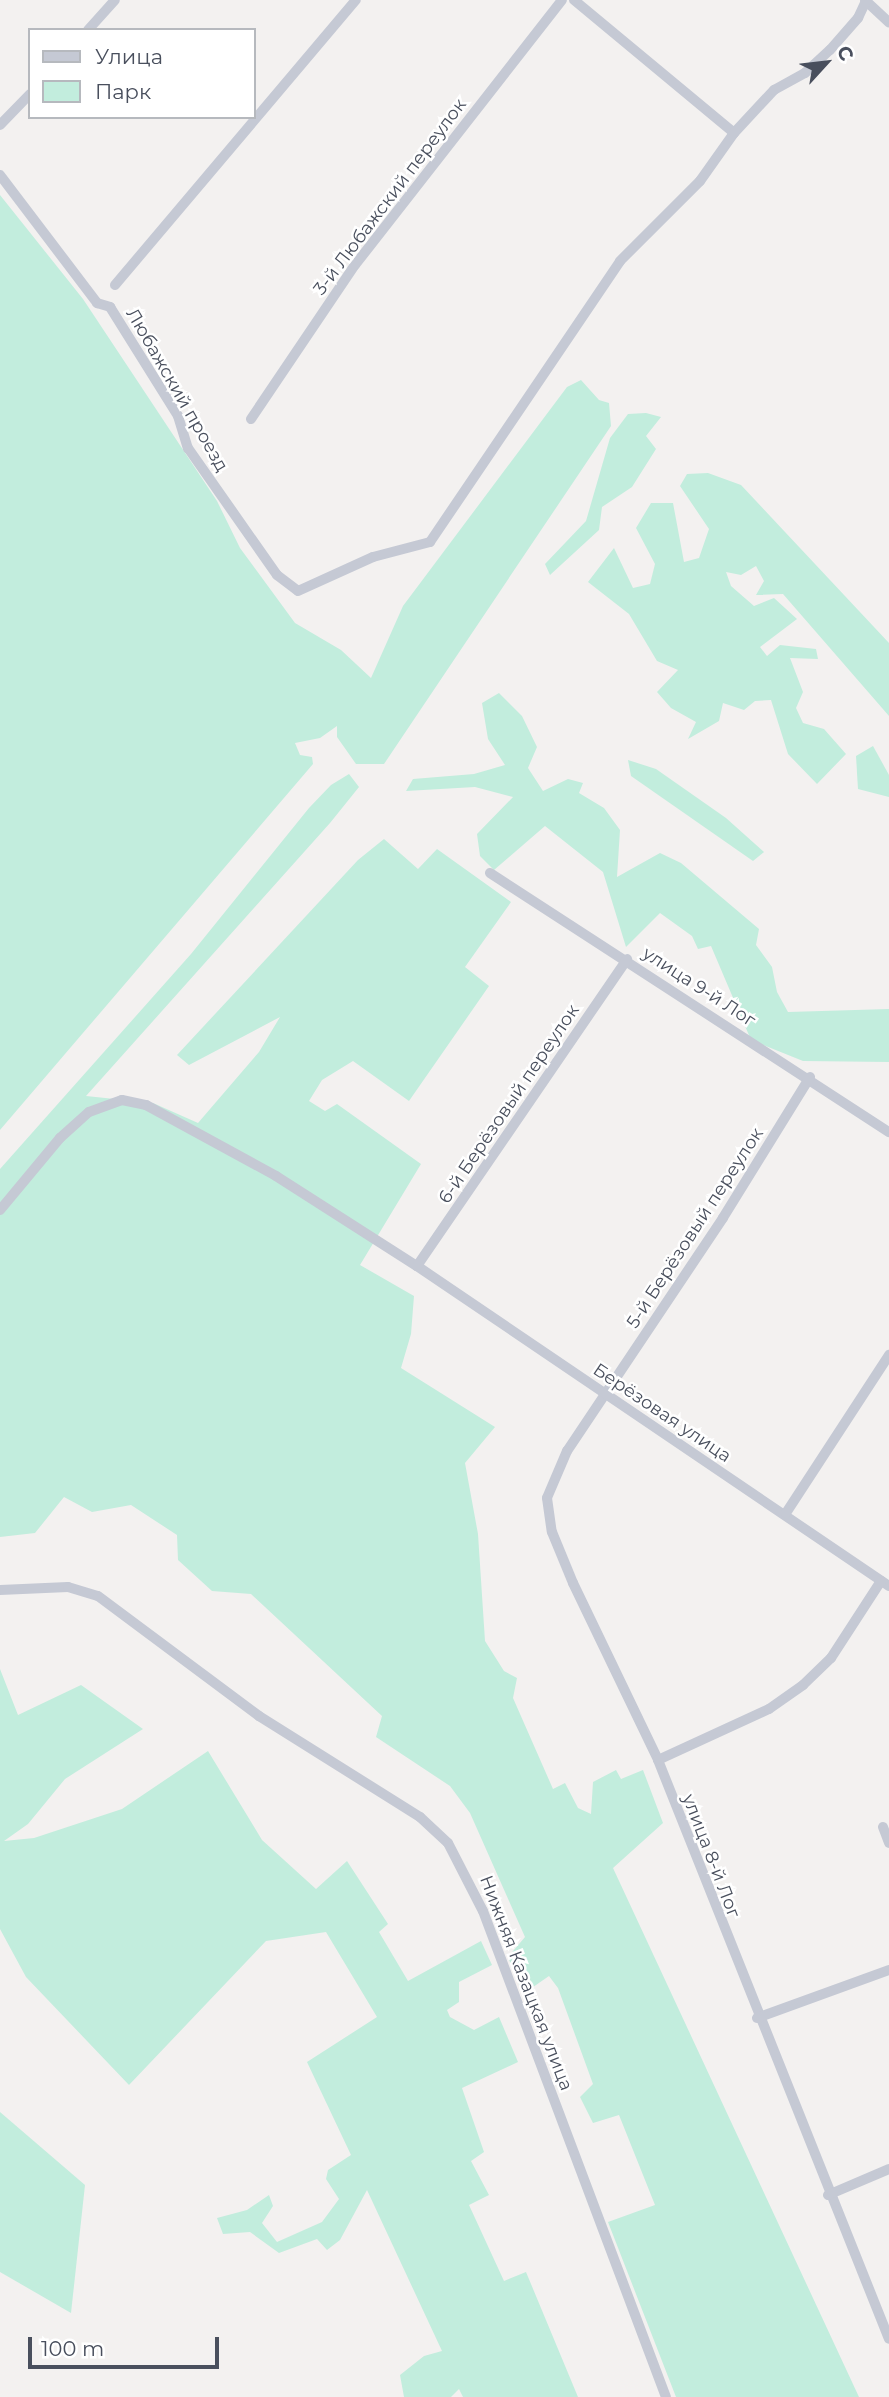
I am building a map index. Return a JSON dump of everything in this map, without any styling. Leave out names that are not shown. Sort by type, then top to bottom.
[{"type":"street","points":[[90,28],[115,0]]},
{"type":"street","points":[[256,118],[356,0]]},
{"type":"street","name":"3-й Любажский переулок","points":[[251,419],[355,265],[562,0]]},
{"type":"street","points":[[574,0],[734,133],[774,90],[805,73],[830,50],[858,18],[865,1],[889,22]]},
{"type":"street","points":[[0,125],[28,96]]},
{"type":"street","points":[[115,285],[255,119]]},
{"type":"street","name":"Любажский проезд","points":[[0,175],[97,303],[110,307],[178,416],[188,449],[277,575],[298,591],[373,557],[430,542],[620,261],[700,181],[734,133]]},
{"type":"street","name":"улица 9-й Лог","points":[[490,873],[810,1077],[889,1132]]},
{"type":"street","name":"6-й Берёзовый переулок","points":[[417,1266],[627,960]]},
{"type":"street","name":"5-й Берёзовый переулок","points":[[604,1393],[723,1219],[810,1077]]},
{"type":"street","name":"Берёзовая улица","points":[[0,1210],[60,1138],[89,1112],[122,1100],[146,1105],[276,1176],[417,1266],[786,1513],[885,1583]]},
{"type":"street","points":[[786,1513],[889,1355]]},
{"type":"street","name":"улица 8-й Лог","points":[[604,1393],[551,1481],[550,1521],[573,1583],[658,1760],[757,2018],[889,2339]]},
{"type":"street","points":[[658,1760],[769,1710],[803,1685],[831,1658],[885,1583]]},
{"type":"street","name":"Нижняя Казацкая улица","points":[[0,1590],[68,1587],[98,1596],[259,1716],[419,1817],[448,1843],[483,1911],[666,2397]]},
{"type":"street","points":[[883,1827],[889,1843]]},
{"type":"street","points":[[757,2018],[889,1970]]},
{"type":"street","points":[[828,2195],[889,2169]]},
{"type":"green space","points":[[0,195],[83,299],[217,501],[240,548],[295,623],[341,650],[371,678],[403,606],[567,387],[581,380],[599,400],[609,403],[611,426],[384,764],[356,764],[337,737],[337,726],[320,738],[295,743],[300,755],[312,757],[313,764],[0,1130]]},
{"type":"green space","points":[[646,413],[661,417],[646,436],[656,449],[632,487],[602,507],[599,530],[550,575],[545,564],[586,521],[610,438],[628,414]]},
{"type":"green space","points":[[708,473],[741,485],[889,643],[889,716],[783,594],[756,595],[764,581],[756,566],[741,575],[726,572],[731,586],[754,606],[774,598],[797,619],[760,647],[767,656],[780,645],[816,649],[818,659],[790,658],[803,692],[796,708],[803,723],[824,729],[846,754],[817,784],[788,754],[771,700],[755,701],[744,710],[723,703],[719,721],[688,739],[696,722],[671,708],[657,692],[678,670],[657,661],[629,614],[588,582],[614,548],[633,588],[650,584],[655,564],[636,528],[651,503],[673,503],[684,562],[699,558],[709,529],[680,486],[687,474]]},
{"type":"green space","points":[[499,693],[522,716],[537,747],[528,768],[543,791],[568,779],[583,783],[579,793],[604,808],[620,830],[617,877],[660,853],[681,863],[759,929],[756,945],[772,967],[777,992],[788,1012],[889,1009],[889,1062],[803,1061],[751,1040],[711,946],[698,949],[692,936],[660,913],[626,947],[603,872],[545,826],[494,870],[480,856],[477,834],[513,797],[475,787],[406,791],[413,779],[474,774],[505,765],[488,739],[482,703]]},
{"type":"green space","points":[[873,746],[889,775],[889,797],[858,789],[856,756]]},
{"type":"green space","points":[[628,760],[656,769],[726,818],[764,852],[753,861],[631,776]]},
{"type":"green space","points":[[349,774],[359,787],[330,823],[86,1096],[153,1103],[198,1123],[259,1052],[280,1017],[189,1065],[177,1055],[358,860],[384,839],[418,869],[437,849],[511,902],[465,967],[489,986],[409,1101],[353,1061],[322,1080],[309,1101],[325,1111],[337,1104],[421,1164],[360,1265],[414,1296],[411,1334],[401,1368],[495,1427],[465,1463],[478,1534],[485,1641],[504,1671],[517,1678],[513,1698],[553,1789],[565,1783],[578,1808],[591,1814],[593,1782],[616,1770],[621,1779],[643,1770],[663,1823],[613,1868],[859,2397],[676,2397],[608,2222],[655,2205],[619,2115],[593,2123],[580,2097],[593,2084],[558,1988],[549,1976],[523,1994],[508,1957],[525,1937],[470,1813],[450,1786],[376,1737],[382,1716],[251,1594],[212,1591],[178,1560],[177,1535],[131,1505],[92,1512],[64,1497],[35,1533],[0,1537],[0,1169],[191,954],[309,808],[331,785]]},
{"type":"green space","points":[[0,1669],[18,1715],[81,1685],[143,1729],[65,1779],[28,1824],[4,1841],[34,1838],[122,1809],[208,1751],[262,1840],[316,1889],[347,1861],[388,1924],[379,1932],[408,1981],[481,1941],[492,1965],[459,1982],[459,2002],[447,2010],[450,2017],[474,2030],[499,2017],[518,2062],[462,2088],[484,2152],[471,2161],[489,2195],[469,2205],[504,2281],[526,2272],[578,2397],[463,2397],[459,2389],[451,2397],[404,2397],[400,2375],[424,2356],[442,2351],[367,2190],[340,2240],[327,2250],[317,2239],[279,2253],[250,2232],[223,2234],[217,2218],[247,2210],[269,2195],[273,2206],[262,2223],[277,2242],[322,2222],[339,2199],[326,2179],[328,2170],[351,2155],[307,2062],[377,2017],[326,1932],[266,1941],[129,2085],[26,1977],[0,1929]]},
{"type":"green space","points":[[0,2112],[85,2185],[71,2313],[0,2272]]}]
